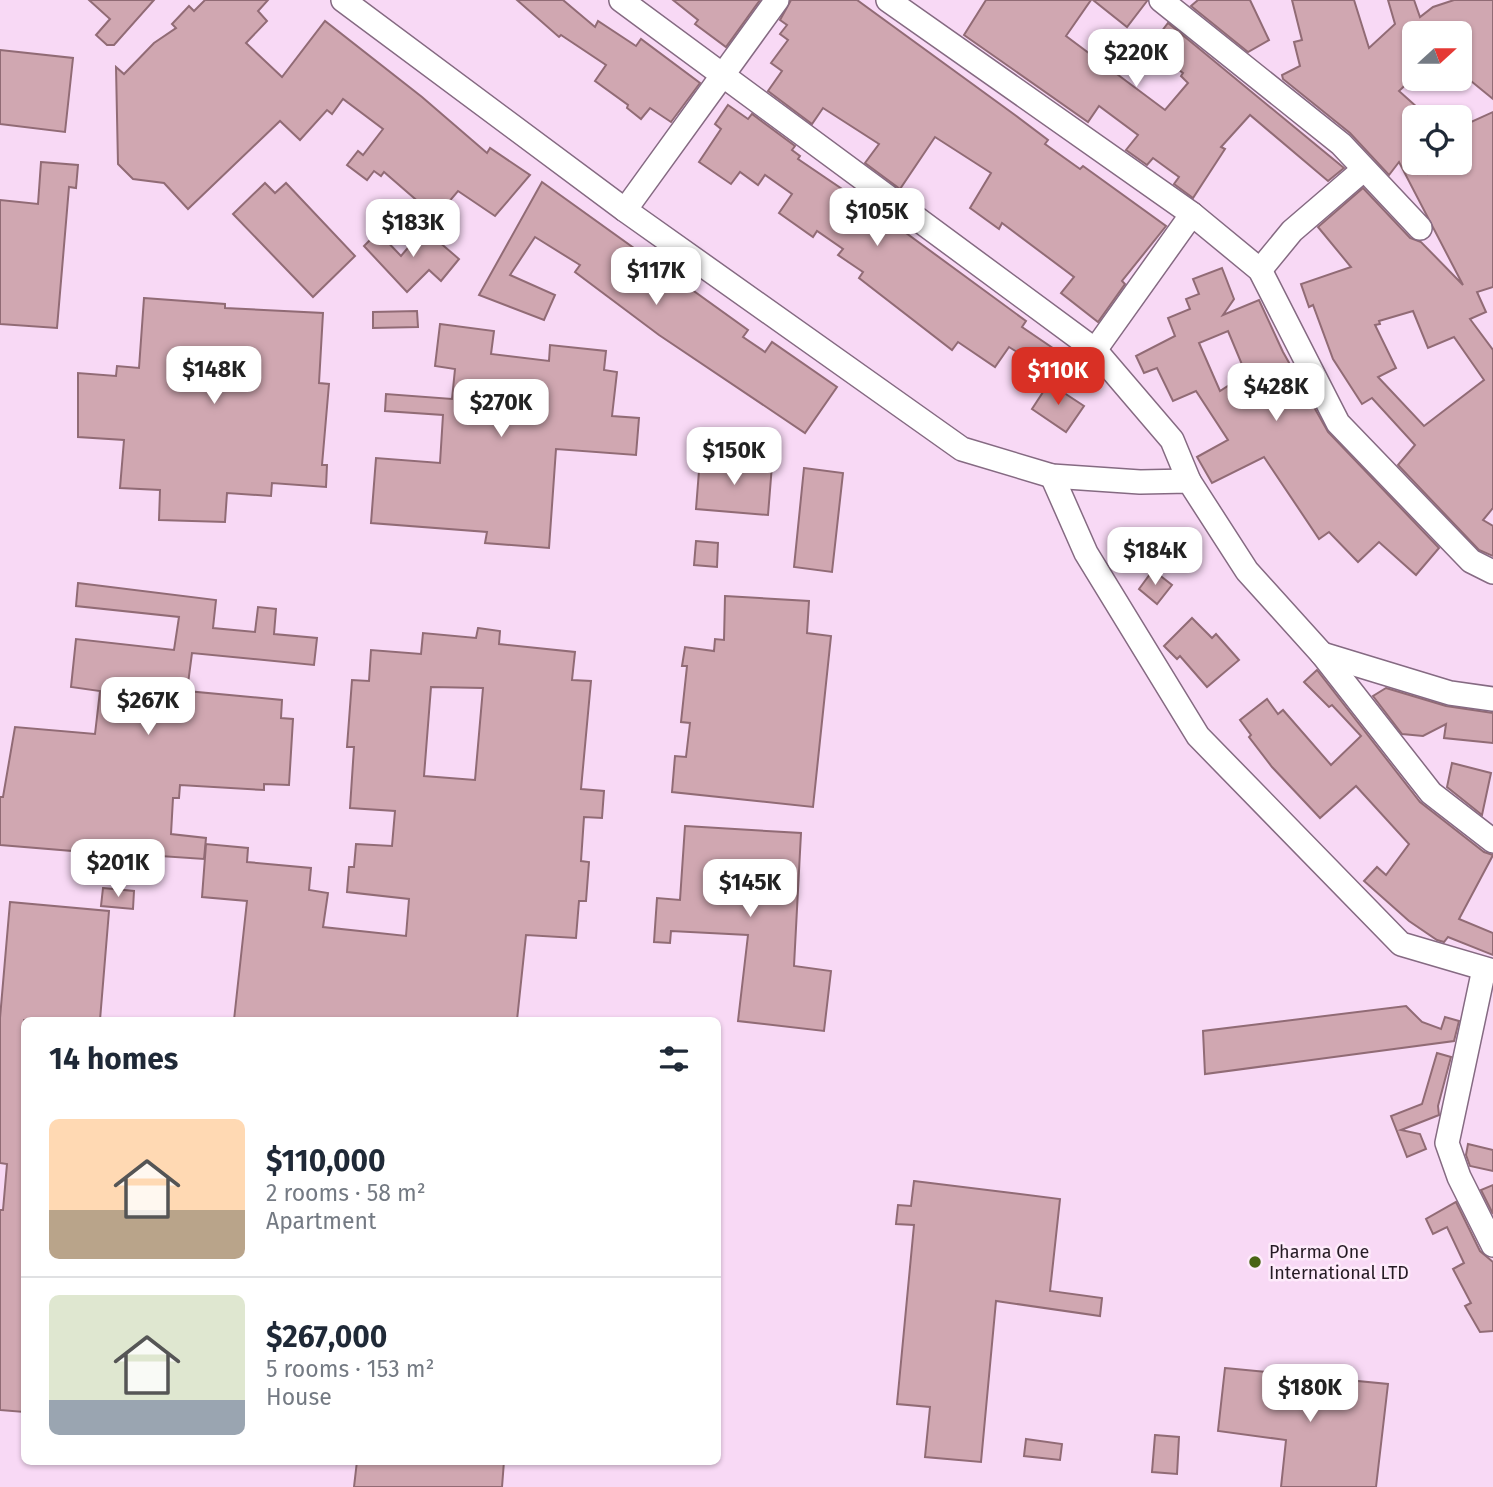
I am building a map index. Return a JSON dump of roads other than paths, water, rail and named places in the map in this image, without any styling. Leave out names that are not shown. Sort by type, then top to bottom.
[{"type":"street","points":[[343,0],[625,210],[962,449],[1052,476],[1140,482],[1189,481]]},
{"type":"street","points":[[621,0],[1095,350],[1172,440],[1189,481],[1247,571],[1322,653],[1431,793],[1493,841]]},
{"type":"street","points":[[625,210],[777,0]]},
{"type":"street","points":[[888,0],[1192,215],[1260,270],[1338,423],[1471,561],[1493,572]]},
{"type":"street","points":[[1161,0],[1341,144],[1420,228]]},
{"type":"street","points":[[1260,270],[1292,231],[1363,170]]},
{"type":"street","points":[[1095,350],[1192,215]]},
{"type":"street","points":[[1052,476],[1086,553],[1198,736],[1401,944],[1488,970],[1447,1143],[1459,1177],[1493,1245]]},
{"type":"street","points":[[1322,653],[1450,693],[1493,698]]},
{"type":"place","name":"Pharma One International LTD","points":[[1255,1262]]}]
